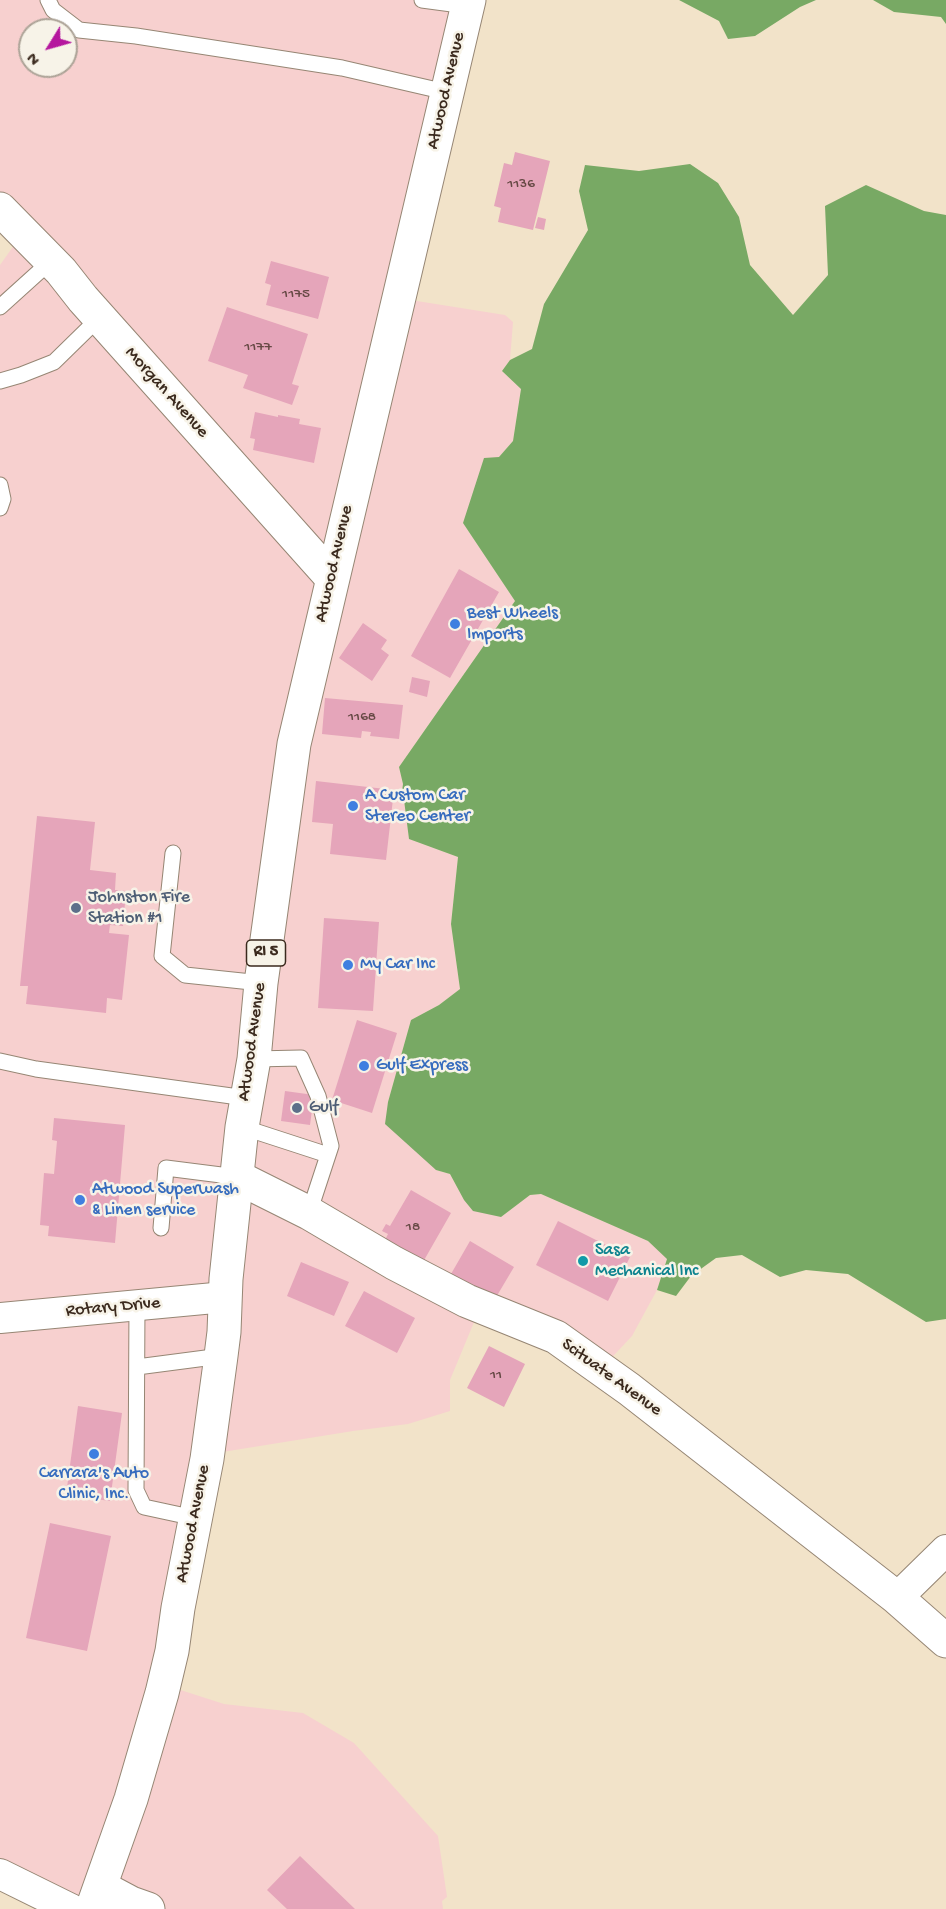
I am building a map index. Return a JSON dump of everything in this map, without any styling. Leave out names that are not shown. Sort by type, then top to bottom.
[{"type":"main road","name":"Atwood Avenue","points":[[96,1898],[131,1799],[162,1693],[172,1651],[207,1459],[221,1356],[244,1112],[254,1059],[261,983],[294,744],[468,3]]},
{"type":"main road","name":"Morgan Avenue","points":[[0,209],[52,260],[99,318],[332,578]]},
{"type":"main road","name":"Scituate Avenue","points":[[237,1177],[309,1213],[394,1263],[466,1301],[556,1337],[629,1389],[897,1598],[946,1641]]},
{"type":"main road","points":[[96,1898],[131,1903],[148,1909]]},
{"type":"street","name":"Rotary Drive","points":[[0,1318],[225,1297]]},
{"type":"street","points":[[897,1598],[946,1550]]},
{"type":"street","points":[[0,1874],[72,1909]]},
{"type":"lane","points":[[48,0],[53,10],[79,30],[136,36],[342,68],[446,92]]},
{"type":"lane","points":[[422,0],[468,3]]},
{"type":"lane","points":[[0,307],[52,260]]},
{"type":"lane","points":[[0,381],[54,362],[99,318]]},
{"type":"lane","points":[[0,485],[3,499],[0,508]]},
{"type":"lane","points":[[173,852],[162,956],[185,975],[261,983]]},
{"type":"lane","points":[[254,1059],[301,1058],[318,1096],[331,1146],[309,1213]]},
{"type":"lane","points":[[0,1061],[244,1112],[327,1155]]},
{"type":"lane","points":[[161,1228],[166,1168],[237,1177]]},
{"type":"lane","points":[[137,1305],[136,1490],[144,1507],[195,1518]]},
{"type":"lane","points":[[137,1367],[221,1356]]},
{"type":"shaded area","points":[[0,0],[466,0],[398,298],[505,315],[513,322],[510,360],[502,371],[521,389],[513,441],[499,457],[463,523],[515,601],[399,767],[403,784],[401,799],[404,799],[409,839],[458,857],[451,924],[460,989],[439,1005],[411,1020],[388,1102],[436,1170],[450,1174],[464,1200],[501,1217],[530,1195],[541,1194],[648,1241],[667,1258],[657,1290],[632,1336],[602,1368],[477,1315],[450,1380],[450,1411],[408,1424],[210,1454],[165,1685],[224,1704],[303,1713],[354,1743],[438,1836],[447,1897],[442,1901],[443,1909],[88,1909],[0,1874],[0,265],[17,241],[0,213]]},
{"type":"green space","points":[[679,0],[816,0],[800,7],[755,36],[728,39],[719,21]]},
{"type":"green space","points":[[873,0],[946,0],[946,24],[941,17],[894,12]]},
{"type":"green space","points":[[690,164],[718,183],[739,217],[750,265],[793,315],[828,275],[825,206],[866,185],[924,211],[946,215],[946,1319],[926,1322],[848,1274],[806,1270],[780,1277],[742,1255],[716,1258],[691,1276],[676,1296],[657,1290],[667,1259],[648,1241],[541,1194],[530,1195],[501,1217],[473,1211],[464,1200],[450,1174],[436,1170],[385,1124],[388,1102],[411,1020],[439,1005],[460,989],[451,924],[458,857],[409,839],[404,800],[401,799],[403,784],[399,767],[515,601],[463,523],[484,458],[499,457],[513,441],[521,389],[502,371],[510,360],[532,349],[544,304],[588,230],[579,191],[585,165],[639,171]]},
{"type":"building","points":[[515,152],[550,161],[533,230],[498,222],[501,208],[494,206],[504,163],[512,165]]},
{"type":"building","points":[[538,217],[546,219],[544,230],[535,228]]},
{"type":"building","points":[[271,261],[329,277],[318,319],[266,305],[271,285],[265,283]]},
{"type":"building","points":[[227,307],[308,334],[292,384],[299,386],[292,405],[243,388],[248,375],[208,361]]},
{"type":"building","points":[[255,412],[300,419],[299,424],[321,428],[314,463],[253,450],[255,439],[250,438]]},
{"type":"building","name":"Best Wheels Imports","points":[[459,569],[499,592],[450,678],[411,656]]},
{"type":"building","points":[[363,623],[387,640],[381,649],[389,655],[372,681],[339,658]]},
{"type":"building","points":[[412,677],[430,681],[427,697],[409,692]]},
{"type":"building","points":[[325,698],[403,705],[399,739],[370,736],[371,732],[362,731],[361,738],[322,734]]},
{"type":"building","name":"A Custom Car Stereo Center","points":[[316,781],[394,790],[386,860],[330,854],[333,824],[312,822]]},
{"type":"building","name":"Johnston Fire Station #1","points":[[37,816],[95,822],[90,870],[116,873],[115,890],[126,891],[123,926],[110,925],[109,933],[129,935],[122,1000],[107,998],[106,1013],[26,1004],[28,986],[20,986]]},
{"type":"building","name":"My Car Inc","points":[[324,918],[379,922],[373,1011],[318,1008]]},
{"type":"building","name":"Gulf Express","points":[[357,1020],[397,1033],[372,1113],[332,1100]]},
{"type":"building","name":"Gulf","points":[[285,1091],[314,1095],[310,1125],[281,1121]]},
{"type":"building","name":"Atwood Superwash & Linen service","points":[[54,1118],[125,1125],[115,1243],[48,1236],[49,1226],[40,1225],[44,1173],[54,1174],[57,1141],[52,1140]]},
{"type":"building","points":[[411,1190],[451,1213],[423,1262],[385,1240],[388,1234],[382,1231],[386,1224],[390,1226]]},
{"type":"building","name":"Sasa Mechanical Inc","points":[[558,1221],[630,1257],[608,1301],[536,1265]]},
{"type":"building","points":[[470,1241],[514,1267],[495,1299],[451,1274]]},
{"type":"building","points":[[301,1262],[349,1282],[334,1316],[287,1296]]},
{"type":"building","points":[[364,1291],[415,1318],[397,1353],[345,1326]]},
{"type":"building","points":[[489,1346],[525,1364],[504,1407],[467,1388]]},
{"type":"building","name":"Carrara's Auto Clinic, Inc.","points":[[78,1406],[122,1413],[110,1501],[66,1495]]},
{"type":"building","points":[[50,1523],[111,1536],[87,1651],[26,1638]]},
{"type":"building","points":[[300,1856],[355,1909],[287,1909],[267,1890]]},
{"type":"place","name":"Best Wheels Imports","points":[[455,624]]},
{"type":"place","name":"A Custom Car Stereo Center","points":[[353,806]]},
{"type":"place","name":"Johnston Fire Station #1","points":[[76,908]]},
{"type":"place","name":"My Car Inc","points":[[348,965]]},
{"type":"place","name":"Gulf Express","points":[[364,1066]]},
{"type":"place","name":"Gulf","points":[[297,1108]]},
{"type":"place","name":"Atwood Superwash & Linen service","points":[[80,1200]]},
{"type":"place","name":"Sasa Mechanical Inc","points":[[583,1261]]},
{"type":"place","name":"Carrara's Auto Clinic, Inc.","points":[[94,1454]]}]
